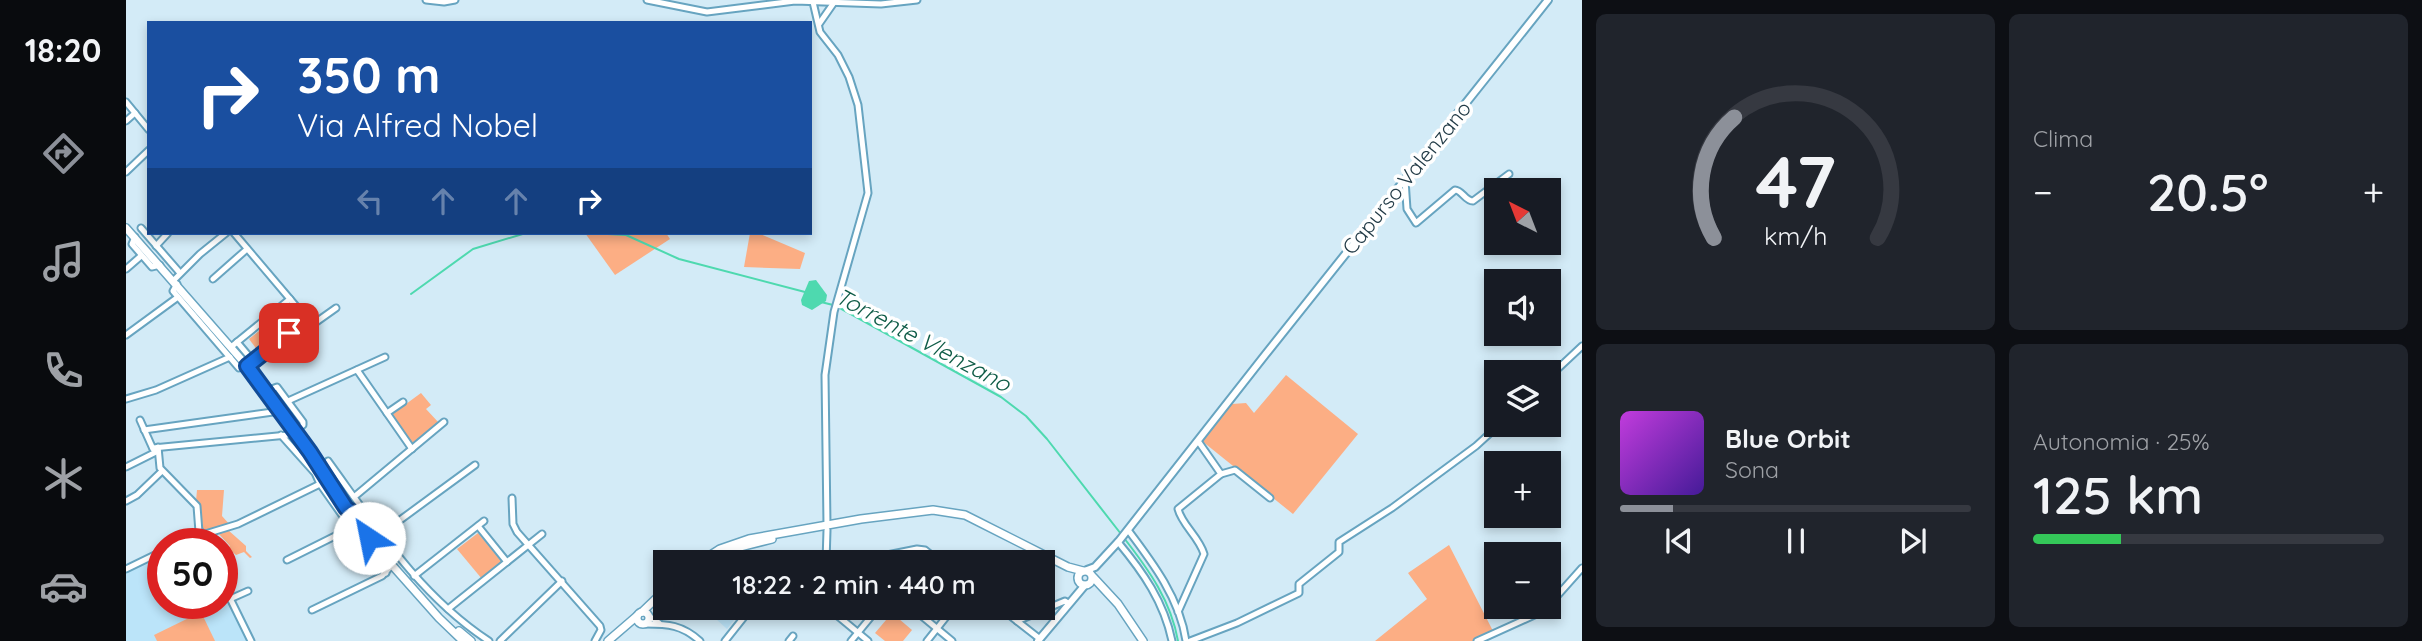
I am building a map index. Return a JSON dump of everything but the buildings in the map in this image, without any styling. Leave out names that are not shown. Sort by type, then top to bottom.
[{"type":"main road","points":[[126,228],[144,252],[159,264],[250,363],[271,399],[346,508],[391,566],[463,641]]},
{"type":"main road","points":[[718,550],[739,542],[875,518],[933,510],[951,511],[986,524],[1103,587],[1143,641]]},
{"type":"main road","points":[[737,550],[751,543],[827,527]]},
{"type":"main road","points":[[644,618],[653,606]]},
{"type":"main road","points":[[611,641],[653,609]]},
{"type":"main road","points":[[437,614],[442,615],[471,641]]},
{"type":"street","points":[[426,0],[455,0]]},
{"type":"street","points":[[647,0],[707,12],[765,4],[835,1],[881,4],[917,0]]},
{"type":"street","name":"Capurso Valenzano","points":[[1039,640],[1548,0]]},
{"type":"street","points":[[819,24],[835,1]]},
{"type":"street","points":[[813,2],[820,32],[838,55],[858,105],[868,193],[834,312],[833,331],[826,359],[826,550]]},
{"type":"street","points":[[126,102],[147,128]]},
{"type":"street","points":[[126,121],[135,113]]},
{"type":"street","points":[[126,172],[147,152]]},
{"type":"street","points":[[1405,180],[1407,209],[1416,223],[1455,190],[1473,201],[1509,174]]},
{"type":"street","points":[[141,228],[147,235]]},
{"type":"street","points":[[147,235],[180,274]]},
{"type":"street","points":[[126,270],[166,235]]},
{"type":"street","points":[[224,235],[180,274],[173,290],[239,368],[250,363],[306,319]]},
{"type":"street","points":[[236,235],[314,326],[335,308]]},
{"type":"street","points":[[213,279],[247,249]]},
{"type":"street","points":[[159,264],[165,256]]},
{"type":"street","points":[[126,335],[178,297]]},
{"type":"street","points":[[234,344],[290,299]]},
{"type":"street","points":[[1561,366],[1582,346]]},
{"type":"street","points":[[126,399],[156,390],[230,357]]},
{"type":"street","points":[[288,401],[385,357]]},
{"type":"street","points":[[357,370],[412,449]]},
{"type":"street","points":[[126,467],[156,450],[296,432],[304,424],[288,401],[275,386],[266,391]]},
{"type":"street","points":[[268,411],[271,399]]},
{"type":"street","points":[[387,413],[403,402]]},
{"type":"street","points":[[144,430],[280,411]]},
{"type":"street","points":[[139,420],[156,450],[159,467],[197,506],[199,528]]},
{"type":"street","points":[[354,496],[443,422]]},
{"type":"street","points":[[281,435],[317,475],[320,484],[358,522],[381,534],[414,576],[434,596],[489,641]]},
{"type":"street","points":[[1127,531],[1158,571],[1178,612],[1188,641],[1237,623],[1299,593],[1299,584],[1339,552],[1339,542],[1392,508],[1486,437]]},
{"type":"street","points":[[1198,441],[1221,474]]},
{"type":"street","points":[[328,461],[354,496],[361,542]]},
{"type":"street","points":[[381,534],[475,465]]},
{"type":"street","points":[[1178,612],[1203,554],[1178,509],[1221,474],[1235,470],[1270,498]]},
{"type":"street","points":[[126,501],[137,495],[162,471]]},
{"type":"street","points":[[223,528],[238,524],[320,484]]},
{"type":"street","points":[[512,498],[513,524],[528,545],[601,627],[597,640]]},
{"type":"street","points":[[414,576],[484,521]]},
{"type":"street","points":[[287,560],[358,522]]},
{"type":"street","points":[[478,526],[507,562]]},
{"type":"street","points":[[448,609],[542,534]]},
{"type":"street","points":[[1119,542],[1161,604],[1172,640]]},
{"type":"street","points":[[373,557],[386,573]]},
{"type":"street","points":[[126,569],[147,559]]},
{"type":"street","points":[[312,610],[386,573],[391,566]]},
{"type":"street","points":[[1561,591],[1582,568]]},
{"type":"street","points":[[500,641],[562,581]]},
{"type":"street","points":[[238,595],[248,591]]},
{"type":"street","points":[[426,603],[434,596]]},
{"type":"street","points":[[1039,640],[1017,621],[1065,601],[1069,602]]},
{"type":"street","points":[[238,615],[251,641]]},
{"type":"street","points":[[644,618],[673,625],[695,640]]},
{"type":"street","points":[[1477,641],[1526,619]]},
{"type":"street","points":[[725,641],[742,620]]},
{"type":"street","points":[[842,620],[867,641]]},
{"type":"street","points":[[851,641],[868,620]]},
{"type":"street","points":[[927,620],[952,641]]},
{"type":"street","points":[[932,640],[946,620]]},
{"type":"shaded area","points":[[586,235],[667,235],[670,239],[615,275]]},
{"type":"shaded area","points":[[750,235],[763,235],[805,253],[800,269],[744,267]]},
{"type":"shaded area","points":[[816,280],[827,295],[826,301],[812,310],[802,305],[801,300],[809,281]]},
{"type":"shaded area","points":[[268,324],[277,336],[258,351],[249,339]]},
{"type":"shaded area","points":[[1286,375],[1358,434],[1293,514],[1202,441],[1232,404],[1246,403],[1254,413]]},
{"type":"shaded area","points":[[421,393],[431,405],[426,409],[439,423],[412,445],[391,415]]},
{"type":"shaded area","points":[[197,490],[224,490],[222,516],[230,525],[218,528],[200,527],[199,506],[196,501]]},
{"type":"shaded area","points":[[478,533],[503,563],[482,579],[457,549]]},
{"type":"shaded area","points":[[238,539],[252,557],[244,552],[238,554]]},
{"type":"shaded area","points":[[1449,545],[1484,613],[1484,619],[1487,619],[1493,631],[1475,641],[1375,641],[1427,599],[1408,573]]},
{"type":"shaded area","points":[[147,562],[147,619],[237,619],[248,641],[126,641],[126,572]]},
{"type":"shaded area","points":[[187,619],[204,619],[215,641],[157,641],[154,635]]},
{"type":"shaded area","points":[[717,620],[734,620],[727,629]]},
{"type":"shaded area","points":[[886,620],[900,620],[912,630],[903,641],[885,641],[875,633]]},
{"type":"waterway","name":"Torrente Vlenzano","points":[[411,294],[473,249],[519,235]]},
{"type":"waterway","name":"Torrente Vlenzano","points":[[626,235],[679,259],[805,292]]},
{"type":"waterway","name":"Torrente Vlenzano","points":[[821,302],[833,305]]},
{"type":"waterway","name":"Torrente Vlenzano","points":[[838,307],[1001,397],[1026,416],[1121,534]]},
{"type":"waterway","name":"Torrente Vlenzano","points":[[1124,538],[1158,586],[1175,626],[1178,641]]},
{"type":"route","points":[[289,333],[247,366],[310,452],[346,508],[363,520],[369,538]]}]
